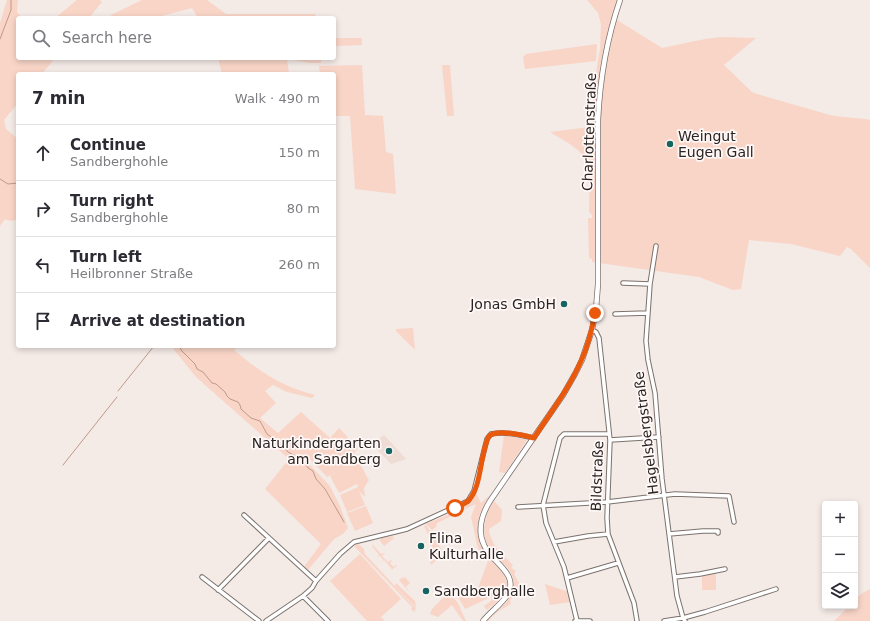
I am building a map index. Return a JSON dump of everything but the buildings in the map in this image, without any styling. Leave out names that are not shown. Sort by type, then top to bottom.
[{"type":"main road","name":"Charlottenstraße","points":[[482,621],[505,599],[509,593],[511,582],[508,574],[484,546],[481,529],[484,512],[563,395],[582,360],[592,330],[596,309],[598,284],[598,120],[601,82],[608,39],[620,0]]},
{"type":"street","name":"Hagelsbergstraße","points":[[656,246],[650,284],[646,341],[648,360],[655,393],[669,534],[677,596],[684,619]]},
{"type":"street","points":[[623,283],[650,284]]},
{"type":"street","points":[[615,314],[648,313]]},
{"type":"street","name":"Bildstraße","points":[[592,330],[596,332],[599,338],[610,440],[607,502],[608,534],[634,603],[637,621]]},
{"type":"street","points":[[266,621],[303,596],[312,588],[316,581],[340,554],[354,542],[398,532],[449,511],[468,501],[474,491],[487,439],[491,434],[499,433],[534,438]]},
{"type":"street","points":[[590,621],[576,621],[564,567],[546,523],[543,505],[560,438],[564,434],[609,434]]},
{"type":"street","points":[[610,440],[659,436]]},
{"type":"street","points":[[518,507],[607,502],[665,495],[729,496],[734,522]]},
{"type":"street","points":[[244,515],[316,581]]},
{"type":"street","points":[[669,534],[703,531],[718,531],[718,533]]},
{"type":"street","points":[[554,542],[608,534]]},
{"type":"street","points":[[218,590],[269,538]]},
{"type":"street","points":[[567,578],[618,563]]},
{"type":"street","points":[[675,577],[725,569]]},
{"type":"street","points":[[202,577],[259,621]]},
{"type":"street","points":[[664,621],[684,619],[776,589]]},
{"type":"street","points":[[303,596],[328,621]]},
{"type":"shaded area","points":[[7,0],[18,0],[17,12],[20,16],[16,16],[16,60],[53,60],[44,72],[16,72],[16,105],[4,120],[6,129],[16,137],[16,219],[12,221],[5,219],[0,226],[0,23]]},
{"type":"shaded area","points":[[77,0],[100,0],[102,2],[91,16],[57,16]]},
{"type":"shaded area","points":[[142,0],[207,0],[226,14],[315,14],[316,16],[197,16],[192,8],[162,16],[111,15]]},
{"type":"shaded area","points":[[587,0],[623,0],[617,20],[662,48],[721,37],[756,38],[724,65],[752,92],[830,115],[870,120],[870,268],[851,249],[847,247],[840,256],[791,244],[749,240],[741,289],[733,290],[699,277],[592,262],[592,259],[589,258],[588,218],[592,218],[592,215],[589,212],[590,168],[584,156],[579,151],[550,132],[590,127],[600,49],[601,24],[598,13]]},
{"type":"shaded area","points":[[336,38],[362,38],[362,45],[336,46]]},
{"type":"shaded area","points":[[597,44],[596,61],[525,69],[523,57],[526,54]]},
{"type":"shaded area","points":[[218,60],[287,60],[289,72],[222,72]]},
{"type":"shaded area","points":[[293,60],[321,60],[321,63]]},
{"type":"shaded area","points":[[362,65],[365,115],[383,116],[386,152],[393,154],[396,194],[355,189],[350,116],[336,116],[336,72],[320,72],[319,66]]},
{"type":"shaded area","points":[[442,65],[450,65],[454,116],[447,116]]},
{"type":"shaded area","points":[[413,328],[415,350],[396,331],[396,329]]},
{"type":"shaded area","points":[[173,348],[237,348],[234,350],[272,378],[315,395],[312,398],[287,392],[273,385],[265,391],[276,403],[260,418],[278,433],[301,412],[330,438],[339,428],[358,448],[354,453],[369,480],[364,488],[365,497],[359,491],[365,505],[347,512],[340,495],[358,487],[357,484],[339,493],[330,476],[347,467],[327,477],[310,459],[307,462],[330,486],[340,506],[348,528],[343,534],[334,539],[307,571],[303,568],[321,544],[265,489],[289,459],[196,377]]},
{"type":"shaded area","name":"Naturkindergarten am Sandberg","points":[[384,435],[406,459],[391,464],[372,444]]},
{"type":"shaded area","points":[[504,435],[525,438],[527,440],[505,473],[499,472]]},
{"type":"shaded area","points":[[476,493],[481,503],[489,496],[478,521],[478,533],[481,546],[491,561],[505,577],[507,582],[505,593],[487,610],[484,606],[491,601],[493,596],[465,609],[458,597],[478,588],[488,561],[480,554],[471,517],[476,504],[437,523],[436,527],[432,530],[426,524],[468,504]]},
{"type":"shaded area","points":[[492,501],[495,502],[502,510],[501,521],[489,529],[490,535],[501,553],[513,565],[511,568],[516,571],[514,574],[519,583],[519,587],[515,588],[515,593],[510,601],[511,604],[496,613],[489,621],[486,621],[508,601],[513,588],[513,581],[508,568],[492,552],[484,534],[485,523]]},
{"type":"shaded area","points":[[366,506],[373,523],[355,531],[347,513]]},
{"type":"shaded area","points":[[426,525],[444,553],[431,565],[430,563],[435,556],[429,536],[424,526]]},
{"type":"shaded area","points":[[393,536],[394,540],[393,539],[384,546],[380,541],[381,538]]},
{"type":"shaded area","points":[[357,544],[364,549],[365,554],[416,609],[414,612],[411,609],[412,607],[354,546]]},
{"type":"shaded area","points":[[373,545],[381,554],[385,553],[382,556],[388,562],[391,560],[392,561],[390,563],[394,567],[396,565],[397,566],[390,571],[392,569],[384,560],[382,562],[383,559],[380,556],[377,557],[379,555],[372,546]]},
{"type":"shaded area","points":[[360,554],[401,599],[381,617],[385,621],[367,621],[330,581]]},
{"type":"shaded area","points":[[716,572],[716,590],[702,590],[702,575]]},
{"type":"shaded area","points":[[404,576],[402,579],[405,577],[410,583],[406,587],[410,593],[399,580]]},
{"type":"shaded area","points":[[396,583],[415,601],[416,608],[395,586]]},
{"type":"shaded area","points":[[545,584],[569,592],[571,602],[550,605]]},
{"type":"shaded area","points":[[870,589],[870,621],[834,621],[846,609],[858,609],[858,597]]},
{"type":"shaded area","points":[[449,592],[458,603],[466,621],[463,621],[452,605],[438,617],[430,614],[432,609]]},
{"type":"waterway","points":[[0,39],[11,10],[11,0]]},
{"type":"waterway","points":[[0,179],[8,184],[16,183]]},
{"type":"waterway","points":[[118,391],[152,348]]},
{"type":"waterway","points":[[180,348],[195,364],[197,369],[203,372],[212,383],[216,384],[230,399],[238,402],[241,409],[251,418],[260,421],[267,434],[282,445],[288,452],[303,460],[308,468],[313,471],[316,479],[325,489],[344,522]]},
{"type":"waterway","points":[[63,465],[117,397]]},
{"type":"place","name":"Weingut Eugen Gall","points":[[670,144]]},
{"type":"place","name":"Jonas GmbH","points":[[564,304]]},
{"type":"place","name":"Naturkindergarten am Sandberg","points":[[389,451]]},
{"type":"place","name":"Flina Kulturhalle","points":[[421,546]]},
{"type":"place","name":"Sandberghalle","points":[[426,591]]},
{"type":"route","points":[[455,508],[468,501],[474,491],[487,439],[491,434],[499,433],[534,438],[563,395],[581,362],[592,330],[595,313]]}]
